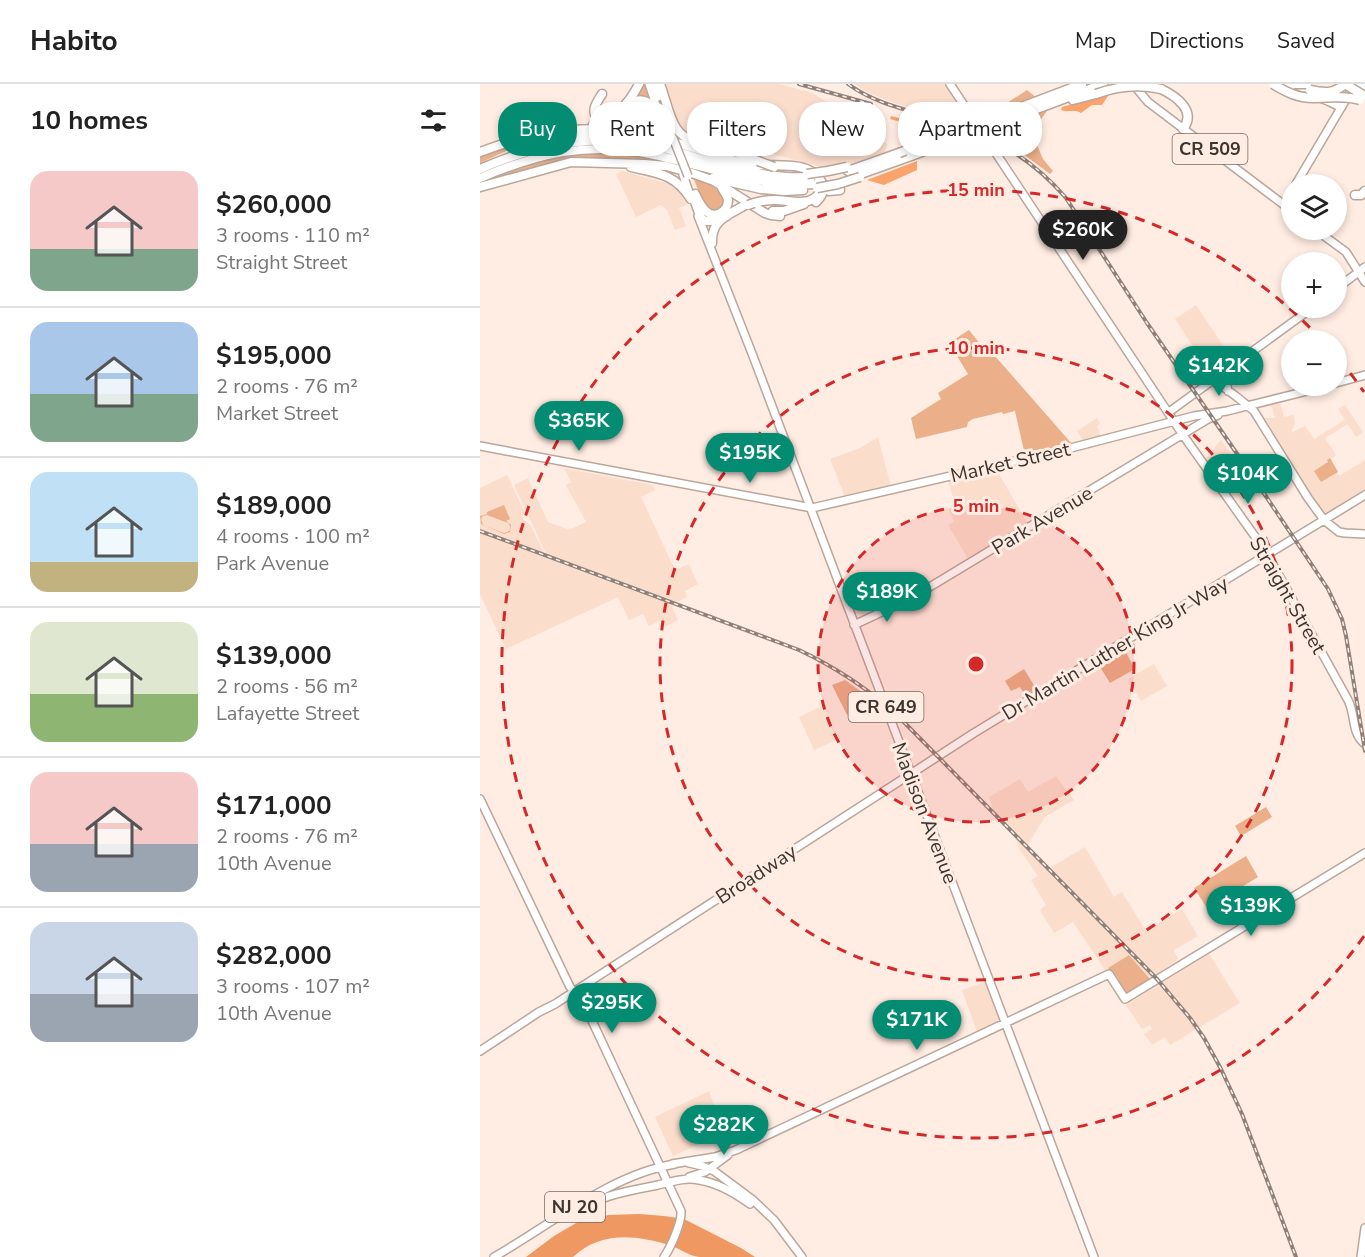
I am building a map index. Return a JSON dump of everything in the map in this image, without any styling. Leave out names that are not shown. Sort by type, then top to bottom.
[{"type":"highway","points":[[627,102],[639,84]]},
{"type":"highway","points":[[658,84],[675,126],[682,135],[701,144],[733,151],[813,180]]},
{"type":"highway","points":[[480,178],[519,162],[545,155],[602,148],[651,154],[762,182],[789,185],[876,169],[1103,84]]},
{"type":"highway","points":[[1274,84],[1302,97],[1364,96]]},
{"type":"highway","points":[[1286,84],[1341,107]]},
{"type":"highway","points":[[1295,84],[1321,93],[1329,93],[1345,84],[1364,96]]},
{"type":"highway","points":[[1360,84],[1364,96]]},
{"type":"highway","points":[[753,205],[762,196],[784,191],[813,180],[828,171],[853,173],[898,153],[1075,85]]},
{"type":"highway","points":[[1067,98],[1073,100],[1112,88],[1129,86],[1161,89],[1175,96],[1185,107],[1188,118],[1183,129]]},
{"type":"highway","points":[[597,102],[602,94]]},
{"type":"highway","points":[[635,102],[638,100],[649,102]]},
{"type":"highway","points":[[480,167],[516,150],[550,139],[589,134]]},
{"type":"highway","points":[[480,167],[539,148],[577,141],[605,141],[662,148],[758,174],[813,180]]},
{"type":"highway","points":[[480,153],[498,145]]},
{"type":"highway","points":[[718,156],[758,166],[783,164],[829,191],[840,190]]},
{"type":"highway","points":[[734,156],[759,161]]},
{"type":"highway","points":[[480,186],[571,162],[607,162],[666,166],[703,177],[761,189],[784,191]]},
{"type":"highway","points":[[607,162],[664,175],[692,194],[706,212],[714,214],[719,214],[728,203],[727,196],[720,185]]},
{"type":"highway","points":[[712,243],[712,232],[715,225],[737,210],[764,200],[814,201],[822,195],[813,180],[813,175],[819,183],[819,191],[814,201]]},
{"type":"highway","points":[[703,177],[771,216],[780,216]]},
{"type":"highway","points":[[1355,195],[1361,195],[1365,191]]},
{"type":"highway","points":[[692,194],[701,218],[705,221],[727,216]]},
{"type":"highway","points":[[753,205],[770,223]]},
{"type":"main road","points":[[649,84],[655,102]]},
{"type":"main road","name":"Madison Avenue","points":[[658,84],[662,102]]},
{"type":"main road","name":"Straight Street","points":[[950,84],[1183,435],[1267,555],[1351,704],[1356,735],[1365,744]]},
{"type":"main road","name":"CR 509","points":[[1133,84],[1146,100],[1281,203]]},
{"type":"main road","points":[[1302,174],[1355,84]]},
{"type":"main road","name":"Madison Avenue","points":[[675,149],[1094,1257]]},
{"type":"main road","name":"Madison Avenue","points":[[705,221],[718,267]]},
{"type":"main road","points":[[1330,240],[1346,252],[1362,269],[1365,282]]},
{"type":"main road","points":[[1347,281],[1362,269]]},
{"type":"main road","points":[[1169,412],[1298,318]]},
{"type":"main road","points":[[1228,391],[1226,381],[1238,362]]},
{"type":"main road","points":[[1347,380],[1365,375]]},
{"type":"main road","points":[[1214,380],[1248,406],[1264,427],[1312,506],[1324,520],[1339,532],[1365,534]]},
{"type":"main road","name":"Market Street","points":[[480,446],[817,508],[1194,416],[1288,396]]},
{"type":"main road","points":[[1228,410],[1238,403],[1237,397]]},
{"type":"main road","name":"Park Avenue","points":[[854,625],[909,599],[1208,419],[1228,410]]},
{"type":"main road","points":[[1267,555],[1365,495]]},
{"type":"main road","points":[[1312,506],[1317,520],[1312,528]]},
{"type":"main road","name":"Dr Martin Luther King Jr Way","points":[[962,741],[1267,555]]},
{"type":"main road","name":"Broadway","points":[[480,1052],[541,1015],[962,741]]},
{"type":"main road","points":[[480,799],[565,978],[574,992],[580,995],[681,1210],[681,1217],[664,1257]]},
{"type":"main road","points":[[672,1164],[736,1150],[1109,974],[1125,999],[1365,853]]},
{"type":"main road","points":[[683,1179],[703,1173],[736,1150]]},
{"type":"main road","points":[[706,1158],[712,1161],[710,1169]]},
{"type":"main road","points":[[718,1163],[716,1168],[718,1173]]},
{"type":"main road","name":"NJ 20","points":[[494,1257],[624,1180],[672,1164],[692,1164],[718,1173],[764,1210],[800,1257]]},
{"type":"main road","points":[[627,1191],[622,1188],[623,1183],[660,1167]]},
{"type":"main road","name":"NJ 20","points":[[501,1257],[542,1231],[606,1197],[683,1179],[698,1179],[731,1192],[750,1203],[771,1223],[800,1257]]},
{"type":"main road","points":[[1361,1257],[1365,1228]]},
{"type":"shaded area","points":[[643,84],[648,84],[654,102],[643,98],[637,102],[630,102]]},
{"type":"shaded area","points":[[664,84],[779,84],[813,93],[826,102],[799,102],[799,156],[874,156],[829,169],[780,156],[787,156],[787,102],[687,102],[687,132],[677,129],[675,102],[669,102]]},
{"type":"shaded area","points":[[855,84],[948,84],[961,102],[898,102],[898,104],[867,92]]},
{"type":"shaded area","points":[[1027,90],[1042,102],[1009,102]]},
{"type":"shaded area","points":[[1110,93],[1102,105],[1092,105],[1081,113],[1061,110],[1062,107]]},
{"type":"shaded area","points":[[1042,102],[1049,108],[1042,118]]},
{"type":"shaded area","points":[[891,116],[898,118],[898,121],[890,119]]},
{"type":"shaded area","points":[[498,149],[498,155],[480,163],[480,157]]},
{"type":"shaded area","points":[[589,152],[589,156],[641,156],[677,164],[678,168],[597,160],[480,186],[480,183],[526,164],[552,157],[577,156],[577,153]]},
{"type":"shaded area","points":[[1026,156],[1042,156],[1053,171],[1050,174]]},
{"type":"shaded area","points":[[917,161],[917,170],[884,185],[867,180]]},
{"type":"shaded area","points":[[622,171],[677,186],[690,203],[679,208],[686,226],[675,230],[667,210],[661,205],[636,217],[616,174]]},
{"type":"shaded area","points":[[693,177],[719,186],[727,203],[714,214],[705,208]]},
{"type":"shaded area","points":[[1196,305],[1225,348],[1204,363],[1175,319]]},
{"type":"shaded area","points":[[969,330],[988,354],[995,356],[1072,444],[1025,455],[1015,411],[973,419],[968,422],[967,427],[916,439],[911,418],[941,399],[938,393],[968,374],[949,343]]},
{"type":"shaded area","points":[[1280,403],[1284,417],[1294,415],[1295,422],[1291,433],[1305,426],[1314,439],[1345,420],[1338,409],[1345,405],[1363,432],[1356,437],[1348,424],[1325,438],[1336,455],[1331,459],[1339,476],[1365,460],[1365,495],[1326,518],[1265,418],[1275,418],[1271,405]]},
{"type":"shaded area","points":[[1097,418],[1100,423],[1097,426],[1101,437],[1084,442],[1077,431]]},
{"type":"shaded area","points":[[878,437],[891,487],[845,497],[830,459],[860,448]]},
{"type":"shaded area","points":[[1221,440],[1232,456],[1211,468],[1205,459]]},
{"type":"shaded area","points":[[1330,458],[1338,472],[1321,482],[1314,471],[1328,462]]},
{"type":"shaded area","points":[[564,468],[652,485],[655,490],[641,497],[675,570],[689,564],[698,584],[685,591],[687,597],[671,605],[678,620],[666,626],[662,619],[649,626],[643,614],[629,620],[618,597],[506,649],[480,594],[480,488],[507,475],[524,511],[523,519],[531,526],[547,556],[514,485],[528,478],[548,522],[569,530],[586,522],[566,485],[571,482]]},
{"type":"shaded area","points":[[996,469],[1028,524],[968,559],[948,525],[954,522],[949,509],[956,507],[948,480]]},
{"type":"shaded area","points":[[504,505],[510,519],[506,521],[511,525],[510,532],[504,534],[485,526],[504,533],[510,530],[508,523],[487,515],[481,519],[483,525],[481,524],[480,515],[487,514]]},
{"type":"shaded area","points":[[1123,647],[1135,669],[1110,683],[1097,662]]},
{"type":"shaded area","points":[[1154,664],[1167,686],[1141,701],[1128,679]]},
{"type":"shaded area","points":[[1024,669],[1037,690],[1026,697],[1020,687],[1011,691],[1005,681]]},
{"type":"shaded area","points":[[845,680],[876,702],[847,715],[832,685]]},
{"type":"shaded area","points":[[822,706],[838,739],[814,750],[799,717]]},
{"type":"shaded area","points":[[1056,776],[1074,800],[1045,817],[1027,846],[1048,869],[1085,847],[1114,897],[1122,892],[1146,931],[1182,909],[1198,936],[1174,950],[1178,959],[1150,979],[1129,955],[1105,970],[1073,922],[1054,933],[1040,910],[1046,905],[1031,880],[1038,876],[1020,850],[1015,835],[995,815],[989,797],[1020,779],[1028,792]]},
{"type":"shaded area","points":[[1266,807],[1272,817],[1241,836],[1235,826]]},
{"type":"shaded area","points":[[1246,856],[1258,877],[1207,908],[1194,888]]},
{"type":"shaded area","points":[[1209,954],[1240,1003],[1170,1045],[1165,1037],[1152,1045],[1144,1034],[1152,1029],[1150,1025],[1142,1029],[1126,1005]]},
{"type":"shaded area","points":[[1129,955],[1150,979],[1129,992],[1125,992],[1117,977],[1108,968]]},
{"type":"shaded area","points":[[985,982],[1000,1022],[977,1032],[962,990]]},
{"type":"shaded area","points":[[709,1091],[716,1111],[709,1114],[708,1118],[715,1137],[673,1156],[655,1117]]},
{"type":"shaded area","points":[[639,1214],[684,1219],[755,1257],[699,1257],[673,1246],[644,1239],[619,1238],[595,1243],[573,1257],[526,1257],[554,1236],[583,1219]]},
{"type":"railway","points":[[799,84],[864,102]]},
{"type":"railway","points":[[848,84],[883,102],[963,128],[1000,144],[1033,166],[1066,198],[1147,323],[1328,589],[1342,619],[1346,636],[1365,751]]},
{"type":"railway","points":[[480,531],[799,650],[848,678],[893,711],[1157,979],[1190,1018],[1221,1069],[1242,1114],[1296,1257]]}]
